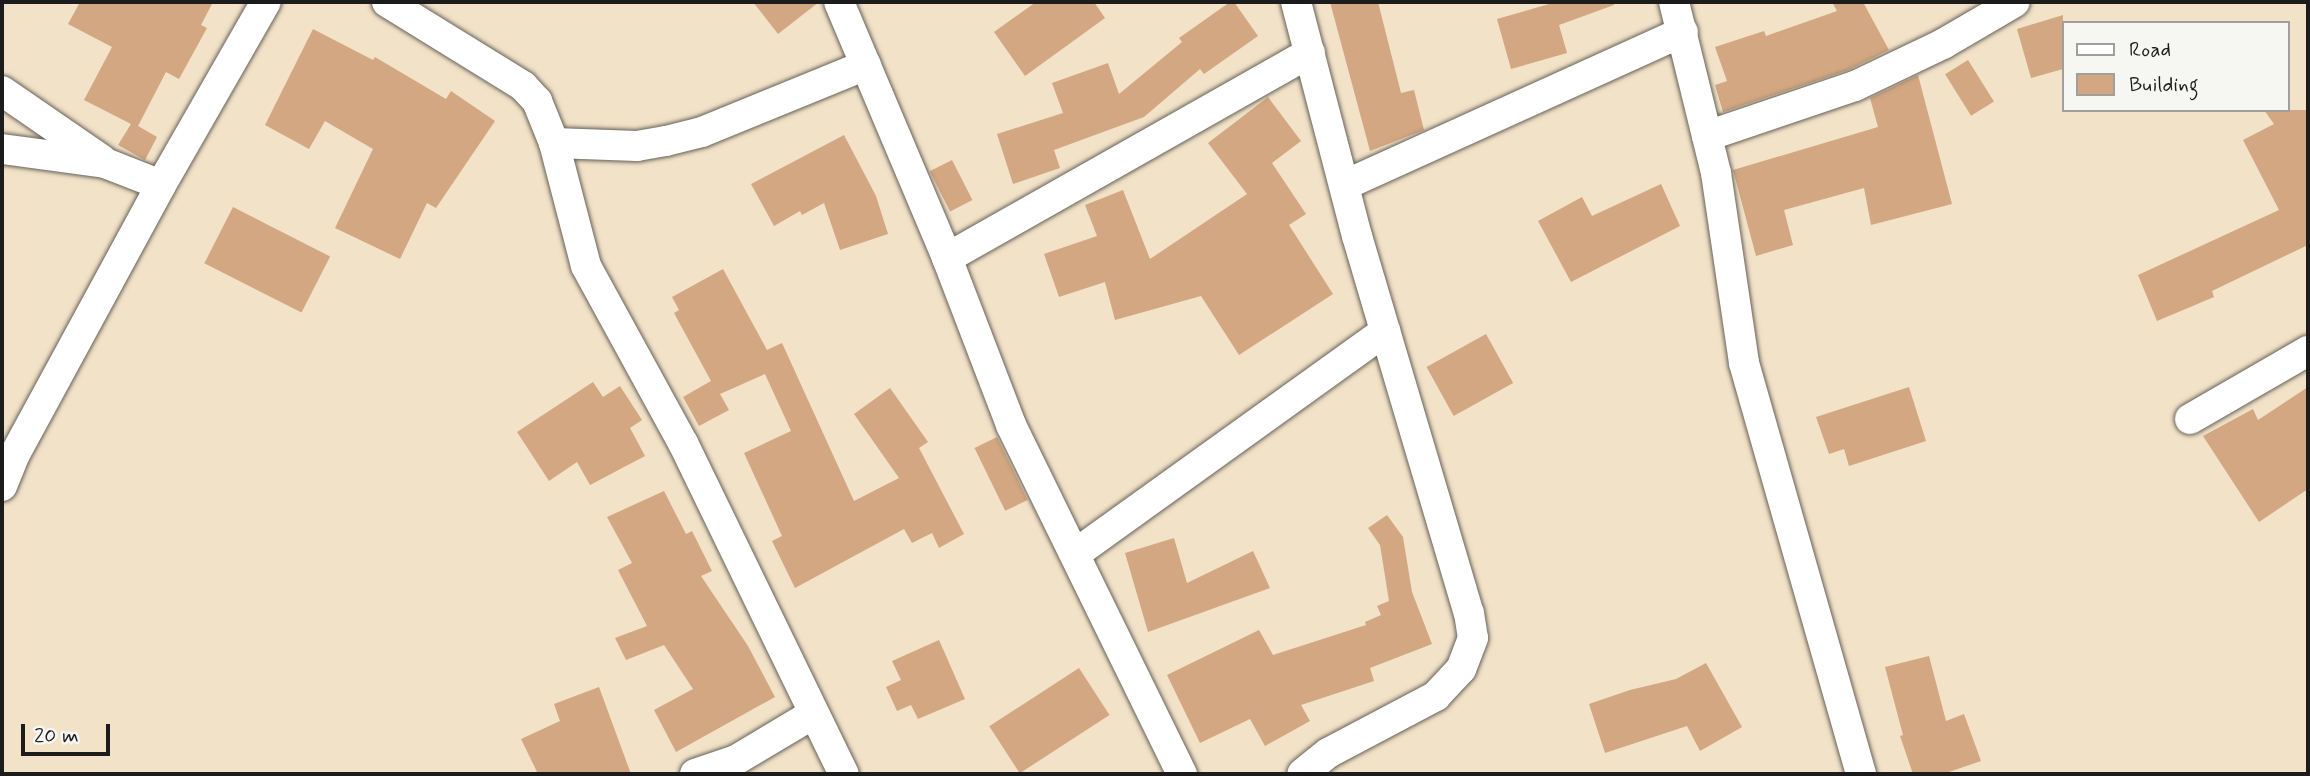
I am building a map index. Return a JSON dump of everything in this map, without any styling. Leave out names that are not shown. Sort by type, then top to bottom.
[{"type":"street","points":[[2,486],[15,454],[161,185],[267,2]]},
{"type":"street","points":[[387,2],[523,86],[537,101],[554,143],[586,266],[683,443],[844,774]]},
{"type":"street","points":[[839,2],[947,258],[1011,425],[1182,774]]},
{"type":"street","points":[[1296,2],[1385,331],[1469,613],[1473,638],[1461,669],[1436,696],[1328,753],[1302,774]]},
{"type":"street","points":[[1674,2],[1716,173],[1744,363],[1861,774]]},
{"type":"street","points":[[1707,136],[1855,86],[1943,44],[2015,2]]},
{"type":"street","points":[[1345,185],[1683,32]]},
{"type":"street","points":[[947,258],[1310,53]]},
{"type":"street","points":[[554,143],[637,146],[666,141],[702,132],[866,65]]},
{"type":"street","points":[[2,91],[105,163],[161,185]]},
{"type":"street","points":[[2,149],[105,163]]},
{"type":"street","points":[[1075,554],[1385,331]]},
{"type":"street","points":[[2190,419],[2308,351]]},
{"type":"street","points":[[695,774],[736,761],[813,714]]},
{"type":"building","points":[[80,2],[213,2],[201,25],[207,28],[179,79],[166,72],[138,126],[157,137],[145,160],[118,145],[131,124],[84,100],[112,47],[68,24]]},
{"type":"building","points":[[753,2],[819,2],[778,34]]},
{"type":"building","points":[[1036,2],[1094,2],[1105,18],[1025,76],[994,32]]},
{"type":"building","points":[[1230,2],[1234,2],[1258,36],[1204,74],[1200,69],[1144,117],[1054,150],[1060,168],[1013,184],[997,134],[1063,113],[1052,83],[1108,63],[1119,94],[1182,42],[1179,38]]},
{"type":"building","points":[[1330,2],[1378,2],[1401,93],[1414,90],[1424,130],[1370,151]]},
{"type":"building","points":[[1556,2],[1614,2],[1614,5],[1559,25],[1567,53],[1511,69],[1497,19]]},
{"type":"building","points":[[1832,2],[1863,2],[1889,50],[1848,70],[1723,112],[1715,85],[1727,81],[1715,47],[1764,31],[1766,36],[1837,11]]},
{"type":"building","points":[[2063,15],[2062,69],[2031,78],[2017,29]]},
{"type":"building","points":[[313,29],[373,60],[375,57],[446,99],[451,91],[495,121],[436,208],[427,203],[400,259],[335,228],[373,149],[325,121],[309,149],[265,125]]},
{"type":"building","points":[[1968,60],[1994,102],[1971,116],[1945,74]]},
{"type":"building","points":[[1918,75],[1952,204],[1871,225],[1864,188],[1784,210],[1793,245],[1756,256],[1733,170],[1878,127],[1870,98]]},
{"type":"building","points":[[1268,97],[1301,141],[1272,163],[1306,214],[1289,225],[1333,294],[1239,355],[1201,296],[1115,320],[1105,282],[1059,297],[1044,254],[1097,236],[1085,205],[1123,190],[1150,259],[1247,194],[1208,143]]},
{"type":"building","points":[[2308,110],[2308,245],[2212,291],[2214,297],[2157,321],[2138,275],[2279,210],[2243,140],[2274,124],[2265,112]]},
{"type":"building","points":[[844,135],[876,196],[888,234],[840,250],[824,203],[802,215],[800,211],[774,226],[751,184]]},
{"type":"building","points":[[952,160],[972,200],[950,211],[930,171]]},
{"type":"building","points":[[1661,184],[1680,226],[1571,282],[1538,221],[1582,197],[1592,216]]},
{"type":"building","points":[[233,207],[330,256],[302,313],[204,263]]},
{"type":"building","points":[[723,269],[767,350],[782,343],[854,501],[899,478],[854,414],[890,388],[928,442],[919,448],[964,534],[939,548],[932,533],[912,543],[904,529],[795,588],[772,541],[782,536],[744,453],[791,431],[765,374],[720,394],[729,410],[699,426],[683,397],[711,381],[674,313],[679,310],[672,297]]},
{"type":"building","points":[[1486,334],[1513,383],[1454,416],[1427,367]]},
{"type":"building","points":[[593,382],[603,397],[620,386],[642,420],[630,428],[645,456],[590,485],[577,462],[549,481],[517,432]]},
{"type":"building","points":[[1909,387],[1926,441],[1849,466],[1844,449],[1829,454],[1816,417]]},
{"type":"building","points":[[2308,387],[2308,489],[2259,522],[2203,436],[2253,409],[2258,420]]},
{"type":"building","points":[[997,437],[1028,500],[1005,511],[975,448]]},
{"type":"building","points":[[664,491],[686,534],[692,531],[712,571],[701,576],[748,646],[775,697],[676,752],[654,710],[693,689],[664,645],[626,660],[615,638],[647,626],[618,570],[632,563],[607,517]]},
{"type":"building","points":[[1387,515],[1403,537],[1412,592],[1432,644],[1370,668],[1374,681],[1301,705],[1310,721],[1265,746],[1250,719],[1200,743],[1167,675],[1259,630],[1273,655],[1366,625],[1365,622],[1381,615],[1377,606],[1389,601],[1380,545],[1368,528]]},
{"type":"building","points":[[1174,538],[1187,583],[1253,551],[1270,588],[1148,632],[1125,553]]},
{"type":"building","points":[[939,640],[965,699],[918,719],[911,705],[897,711],[886,687],[901,680],[892,661]]},
{"type":"building","points":[[1929,656],[1946,721],[1964,714],[1981,761],[1943,774],[1913,774],[1900,736],[1903,735],[1885,667]]},
{"type":"building","points":[[1706,663],[1742,727],[1700,751],[1687,726],[1605,753],[1589,704],[1630,690],[1676,679]]},
{"type":"building","points":[[1079,668],[1109,715],[1020,773],[989,726]]},
{"type":"building","points":[[599,687],[631,774],[538,774],[521,739],[560,721],[554,704]]}]
